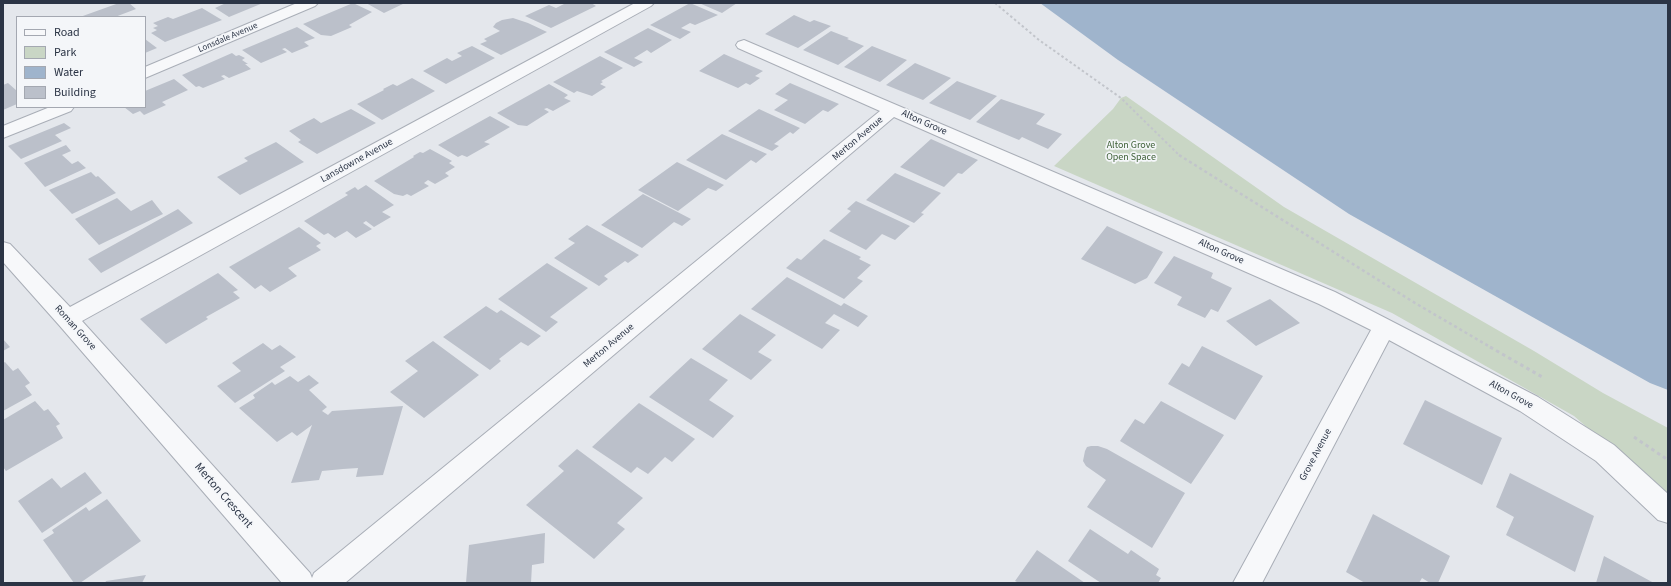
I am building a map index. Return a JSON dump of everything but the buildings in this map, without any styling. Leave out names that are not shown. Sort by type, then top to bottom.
[{"type":"street","name":"Lonsdale Avenue","points":[[146,73],[310,3]]},
{"type":"street","name":"Lansdowne Avenue","points":[[67,319],[646,3]]},
{"type":"street","name":"Alton Grove","points":[[744,45],[1327,298],[1529,404],[1598,449],[1668,511]]},
{"type":"street","points":[[3,134],[63,108]]},
{"type":"street","name":"Merton Avenue","points":[[324,583],[893,109]]},
{"type":"street","name":"Roman Grove","points":[[3,249],[146,409]]},
{"type":"street","name":"Grove Avenue","points":[[1247,583],[1384,327]]},
{"type":"street","name":"Merton Crescent","points":[[146,409],[300,583]]},
{"type":"path","points":[[995,3],[1039,40],[1121,98],[1178,154],[1415,303],[1546,380]]},
{"type":"path","points":[[1629,433],[1668,460]]},
{"type":"green space","name":"Alton Grove Open Space","points":[[1126,96],[1284,207],[1534,351],[1603,393],[1668,428],[1668,498],[1574,416],[1392,313],[1054,166],[1113,109],[1121,98]]},
{"type":"water","points":[[1040,3],[1668,3],[1668,390],[1650,383],[1349,214],[1118,60]]}]
